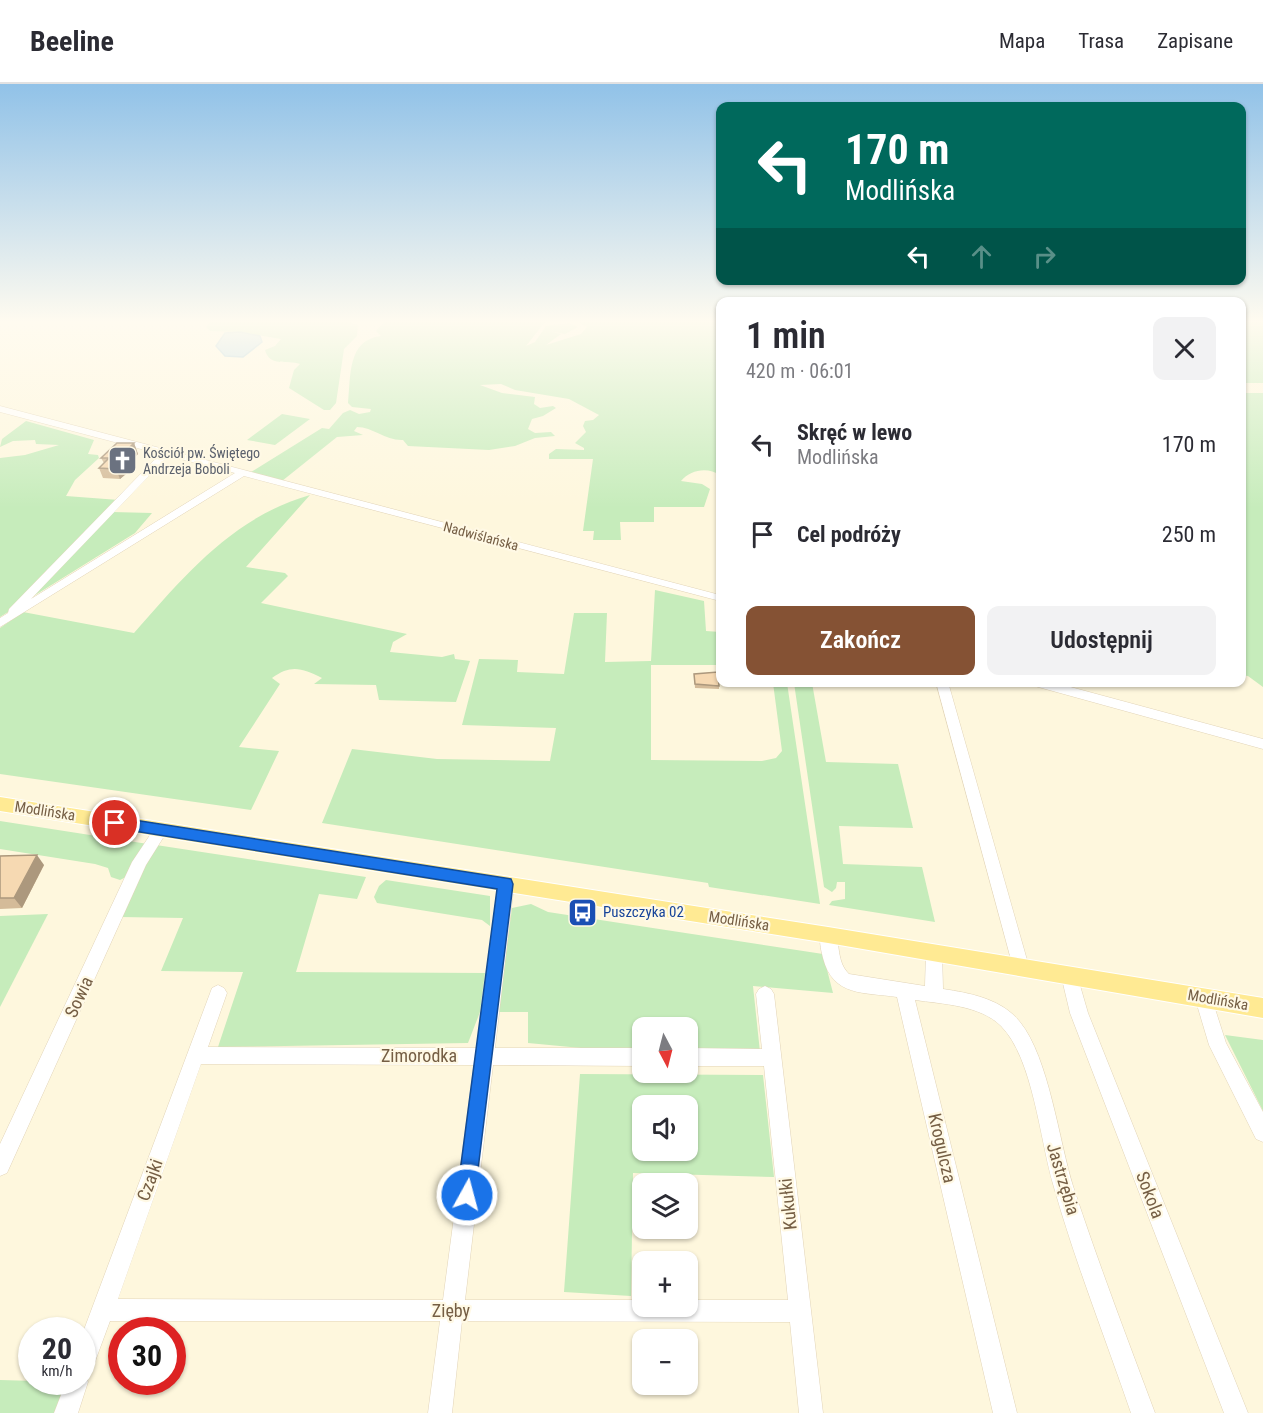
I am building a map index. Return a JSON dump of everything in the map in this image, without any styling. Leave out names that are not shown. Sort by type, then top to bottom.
[{"type":"main road","name":"Modlińska","points":[[0,804],[828,935],[1263,1008]]},
{"type":"street","name":"Nadwiślańska","points":[[0,409],[716,597]]},
{"type":"street","points":[[4,620],[166,453]]},
{"type":"street","points":[[4,620],[242,473]]},
{"type":"street","points":[[943,687],[1021,967]]},
{"type":"street","points":[[1053,687],[1263,744]]},
{"type":"street","name":"Sowia","points":[[0,1166],[140,862],[161,830]]},
{"type":"street","points":[[440,1413],[506,884]]},
{"type":"street","points":[[828,935],[838,976],[845,981],[904,991]]},
{"type":"street","points":[[934,953],[934,996]]},
{"type":"street","name":"Sokola","points":[[1069,975],[1079,1013],[1236,1413]]},
{"type":"street","name":"Jastrzębia","points":[[904,991],[987,1008],[1006,1018],[1018,1035],[1031,1064],[1062,1183],[1143,1413]]},
{"type":"street","name":"Krogulcza","points":[[904,991],[1005,1413]]},
{"type":"street","name":"Czajki","points":[[96,1329],[218,993]]},
{"type":"street","name":"Kukułki","points":[[765,994],[811,1413]]},
{"type":"street","points":[[1204,998],[1218,1045],[1263,1132]]},
{"type":"street","name":"Zimorodka","points":[[195,1055],[632,1057]]},
{"type":"street","points":[[698,1057],[772,1058]]},
{"type":"street","name":"Zięby","points":[[103,1310],[800,1311]]},
{"type":"street","points":[[66,1413],[72,1395]]},
{"type":"green space","points":[[290,384],[339,384],[336,403],[330,410],[324,410],[289,388]]},
{"type":"green space","points":[[350,384],[501,384],[480,385],[502,393],[535,397],[534,404],[540,408],[553,406],[556,408],[543,416],[532,419],[528,429],[535,433],[551,432],[555,436],[535,438],[515,446],[489,450],[408,446],[403,440],[357,427],[354,431],[363,435],[337,437],[282,481],[251,472],[322,428],[329,429],[343,413],[350,410],[359,414],[370,412],[371,409],[352,407],[348,403]]},
{"type":"green space","points":[[501,384],[716,384],[716,473],[700,470],[681,481],[702,484],[710,489],[704,507],[654,507],[654,522],[620,522],[621,540],[593,540],[594,531],[583,531],[593,459],[549,459],[549,454],[556,449],[584,450],[575,443],[586,432],[583,426],[585,421],[593,420],[599,415],[569,399],[515,390]]},
{"type":"green space","points":[[1246,393],[1263,393],[1263,687],[1246,676]]},
{"type":"green space","points":[[282,414],[310,419],[275,445],[247,440]]},
{"type":"green space","points":[[26,421],[94,440],[88,454],[98,455],[99,458],[75,480],[66,496],[119,500],[112,512],[152,513],[135,533],[0,617],[0,458],[25,455],[59,445],[36,444],[35,440],[13,441],[0,447],[2,439]]},
{"type":"green space","points":[[310,495],[246,567],[285,573],[288,576],[261,603],[407,634],[393,642],[390,652],[442,657],[454,654],[455,659],[470,661],[456,702],[379,700],[376,685],[314,684],[322,678],[297,669],[279,674],[272,678],[280,684],[239,747],[279,751],[251,810],[0,774],[0,628],[23,612],[134,633],[212,550],[257,518],[282,505]]},
{"type":"green space","points":[[655,590],[704,601],[706,631],[716,632],[716,665],[651,665],[651,760],[762,761],[776,758],[782,751],[774,687],[788,687],[820,904],[709,887],[708,883],[322,823],[352,749],[437,759],[550,761],[556,728],[462,725],[479,659],[518,660],[517,672],[564,674],[574,613],[607,613],[605,662],[651,661]]},
{"type":"green space","points":[[795,687],[813,687],[826,762],[898,764],[913,828],[839,826],[843,864],[922,867],[935,922],[829,905],[832,901],[845,899],[845,882],[837,882],[832,892],[824,887]]},
{"type":"green space","points":[[0,821],[148,844],[130,875],[120,880],[111,877],[108,868],[95,864],[0,849]]},
{"type":"green space","points":[[156,845],[366,877],[357,899],[319,894],[296,972],[485,973],[480,1012],[468,1043],[218,1047],[243,972],[161,971],[183,918],[120,917],[145,860]]},
{"type":"green space","points":[[386,880],[490,896],[490,926],[482,920],[377,903],[374,897],[379,886]]},
{"type":"green space","points":[[531,904],[548,912],[823,954],[833,993],[753,986],[760,1052],[698,1051],[698,1017],[632,1017],[632,1050],[528,1043],[528,1012],[498,1012],[512,908]]},
{"type":"green space","points":[[48,914],[0,1007],[0,916]]},
{"type":"green space","points":[[1225,1035],[1263,1040],[1263,1111]]},
{"type":"green space","points":[[580,1074],[632,1074],[632,1083],[698,1083],[698,1075],[763,1075],[774,1177],[698,1175],[698,1173],[632,1173],[631,1296],[564,1292]]},
{"type":"green space","points":[[0,1380],[18,1381],[18,1395],[66,1395],[59,1413],[0,1413]]},
{"type":"building","points":[[117,443],[134,443],[119,458],[121,463],[116,469],[99,468],[109,458],[101,458]]},
{"type":"building","points":[[716,672],[716,686],[695,684],[694,674]]},
{"type":"building","points":[[37,855],[14,898],[0,898],[0,856]]},
{"type":"place","name":"Kościół pw. Świętego Andrzeja Boboli","points":[[122,461]]},
{"type":"place","name":"Puszczyka 02","points":[[582,912]]},
{"type":"route","points":[[115,823],[506,884],[467,1195]]}]
